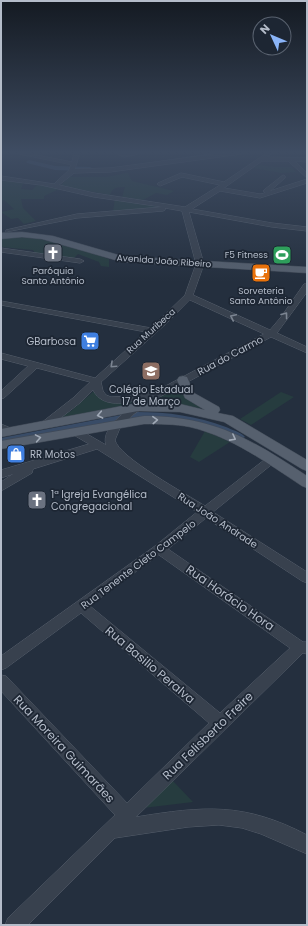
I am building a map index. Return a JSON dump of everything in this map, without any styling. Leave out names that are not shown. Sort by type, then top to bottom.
[{"type":"main road","name":"Avenida João Ribeiro","points":[[3,233],[29,234],[78,246],[112,258],[307,266]]},
{"type":"main road","name":"Avenida João Ribeiro","points":[[199,262],[307,270]]},
{"type":"main road","points":[[183,380],[187,391],[192,398],[307,466]]},
{"type":"main road","points":[[4,430],[45,426],[136,408],[180,408],[228,419]]},
{"type":"main road","points":[[1,445],[76,432],[119,422],[159,419],[197,424],[232,437],[272,459],[307,482]]},
{"type":"street","points":[[96,195],[305,230]]},
{"type":"street","points":[[184,210],[207,195]]},
{"type":"street","points":[[3,233],[77,216],[174,208]]},
{"type":"street","points":[[184,210],[199,262]]},
{"type":"street","points":[[1,250],[80,261]]},
{"type":"street","name":"Rua Muribeca","points":[[45,426],[153,331],[189,296],[199,262]]},
{"type":"street","name":"Rua do Carmo","points":[[119,422],[136,408],[165,390],[270,334],[307,286]]},
{"type":"street","points":[[189,296],[307,350]]},
{"type":"street","points":[[1,303],[153,331]]},
{"type":"street","points":[[1,356],[96,381],[98,393],[104,398],[112,401],[120,401],[165,390]]},
{"type":"street","points":[[1,396],[35,365]]},
{"type":"street","name":"Rua João Andrade","points":[[119,422],[111,436],[110,442],[115,450],[129,463]]},
{"type":"street","name":"Rua João Andrade","points":[[76,432],[129,463],[307,578]]},
{"type":"street","points":[[1,474],[97,445]]},
{"type":"street","name":"Rua Tenente Cleto Campelo","points":[[1,664],[159,549],[272,459]]},
{"type":"street","points":[[1,487],[37,464]]},
{"type":"street","name":"Rua Horácio Hora","points":[[159,549],[303,648]]},
{"type":"street","name":"Rua Basilio Peralva","points":[[81,606],[220,723]]},
{"type":"street","name":"Rua Felisberto Freire","points":[[15,925],[220,723],[303,648]]},
{"type":"street","name":"Rua Moreira Guimarães","points":[[1,681],[127,816]]},
{"type":"street","points":[[112,830],[168,821],[207,817],[231,818],[248,821],[284,833],[307,845]]},
{"type":"green space","points":[[1,195],[46,195],[44,196],[44,199],[21,199],[23,208],[36,221],[24,224],[18,218],[11,219],[1,212],[14,209],[4,200],[1,201]]},
{"type":"green space","points":[[123,195],[152,195],[143,200],[122,197]]},
{"type":"green space","points":[[115,199],[162,208],[113,211]]},
{"type":"green space","points":[[27,236],[77,248],[109,259],[109,267],[101,266],[99,262],[78,254],[74,258],[35,253],[33,250],[1,247],[1,238]]},
{"type":"green space","points":[[181,385],[185,396],[191,402],[202,408],[147,405]]},
{"type":"green space","points":[[94,391],[98,396],[107,401],[136,401],[122,407],[53,420],[71,411]]},
{"type":"green space","points":[[281,392],[294,397],[251,425],[240,419]]},
{"type":"green space","points":[[205,431],[230,442],[199,462],[190,457]]},
{"type":"green space","points":[[172,780],[193,802],[143,808]]},
{"type":"waterway","points":[[1,441],[137,415],[166,415],[204,422],[240,437]]},
{"type":"place","name":"Paróquia Santo Antônio","points":[[53,253]]},
{"type":"place","name":"F5 Fitness","points":[[282,255]]},
{"type":"place","name":"Sorveteria Santo Antônio","points":[[261,273]]},
{"type":"place","name":"GBarbosa","points":[[90,341]]},
{"type":"place","name":"Colégio Estadual 17 de Março","points":[[151,371]]},
{"type":"place","name":"RR Motos","points":[[16,454]]},
{"type":"place","name":"1ª Igreja Evangélica Congregacional","points":[[37,500]]}]
